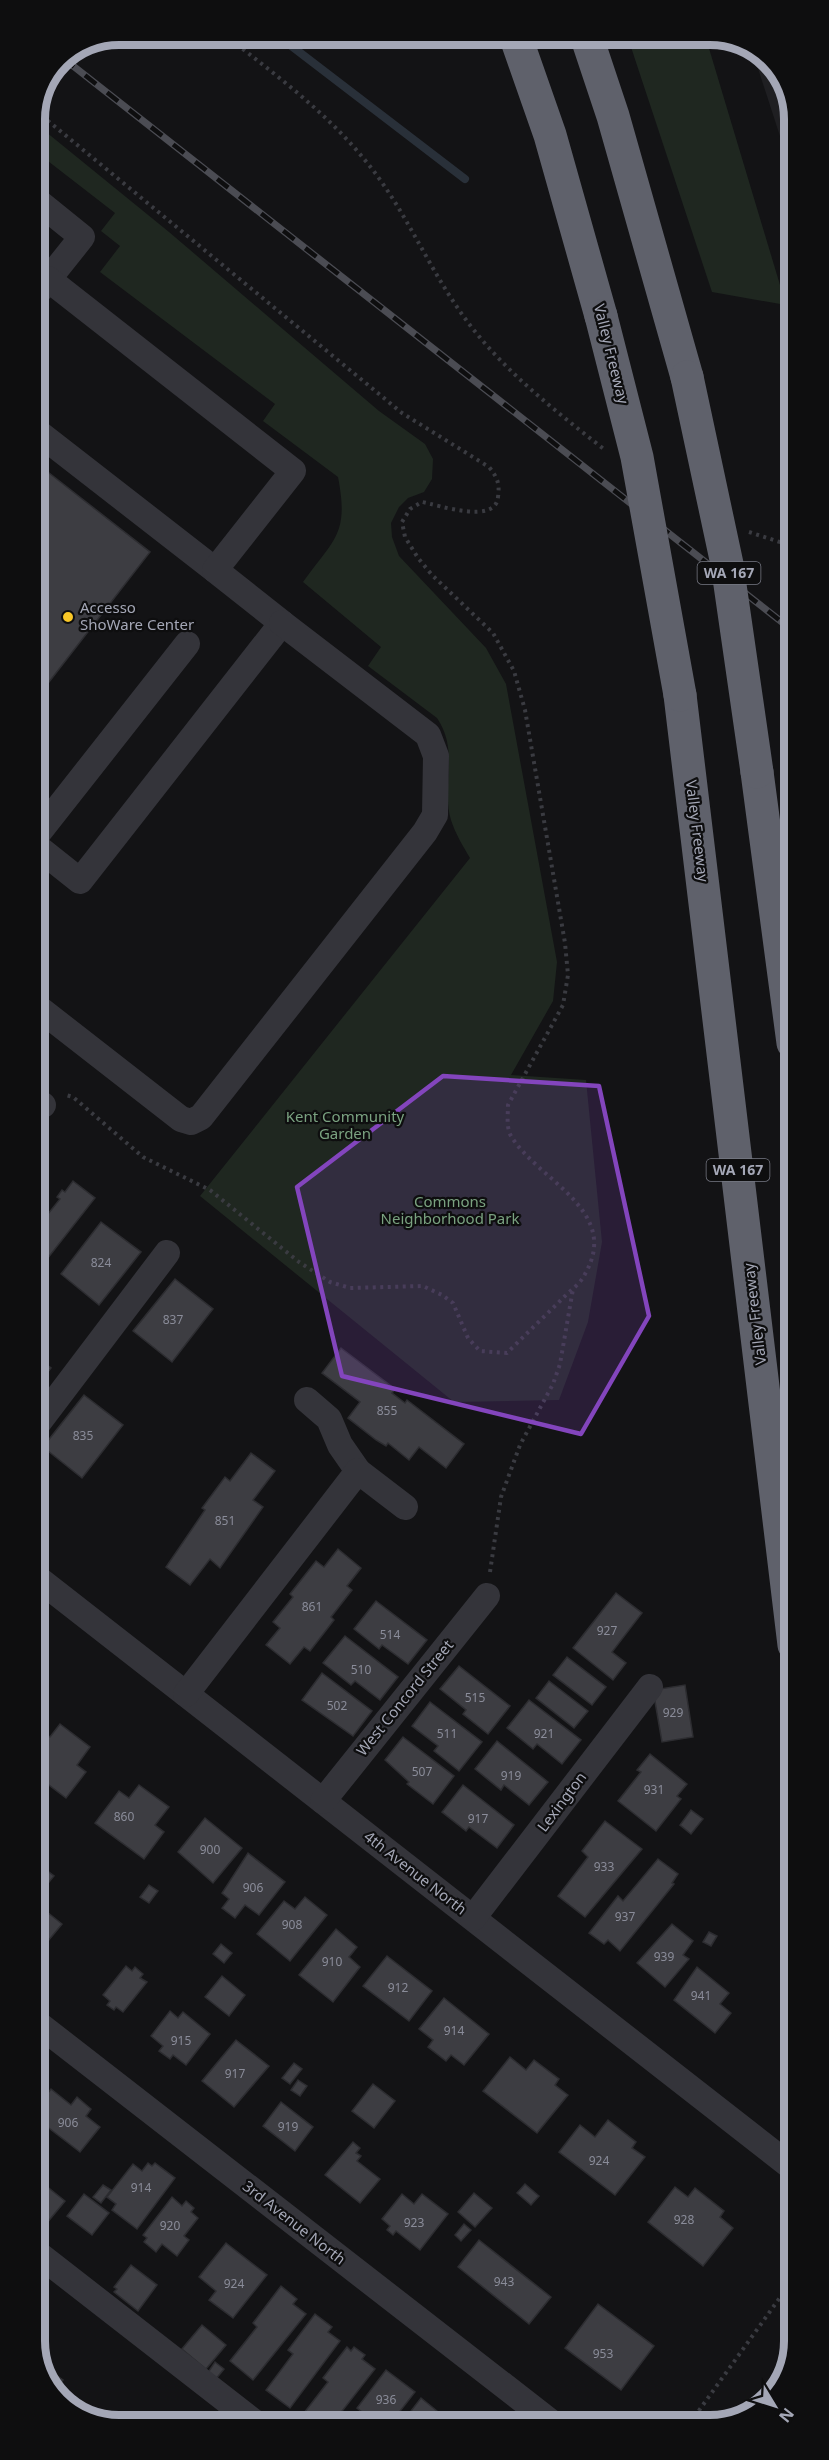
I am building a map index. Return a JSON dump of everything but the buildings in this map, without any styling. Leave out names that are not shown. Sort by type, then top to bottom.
[{"type":"highway","name":"Valley Freeway","points":[[518,45],[550,135],[601,316],[637,457],[680,695],[784,1562]]},
{"type":"highway","name":"WA 167","points":[[589,45],[613,116],[687,377],[727,564],[784,975]]},
{"type":"street","points":[[45,207],[82,237],[45,284]]},
{"type":"street","points":[[45,290],[293,471],[215,570]]},
{"type":"street","points":[[45,438],[428,735],[436,756],[435,815],[424,832],[201,1117],[191,1122],[181,1119],[45,1013]]},
{"type":"street","points":[[45,853],[80,881],[282,623]]},
{"type":"street","points":[[45,825],[187,644]]},
{"type":"street","points":[[45,1414],[167,1253]]},
{"type":"street","points":[[307,1400],[329,1419],[340,1445],[358,1471],[405,1507]]},
{"type":"street","points":[[186,1694],[358,1471]]},
{"type":"street","name":"4th Avenue North","points":[[45,1584],[784,2161]]},
{"type":"street","name":"West Concord Street","points":[[323,1801],[487,1596]]},
{"type":"street","name":"Lexington","points":[[473,1918],[650,1687]]},
{"type":"street","name":"3rd Avenue North","points":[[45,2031],[542,2415]]},
{"type":"street","points":[[45,2259],[245,2415]]},
{"type":"path","points":[[239,45],[292,88],[336,128],[363,157],[397,202],[453,301],[492,353],[521,383],[607,452]]},
{"type":"path","points":[[744,530],[784,543]]},
{"type":"path","points":[[45,1100],[62,1094],[73,1097],[143,1157],[210,1190]]},
{"type":"path","points":[[487,1596],[501,1497],[520,1445],[553,1384],[560,1364],[573,1288]]},
{"type":"path","points":[[696,2415],[784,2292]]},
{"type":"highlighted area","points":[[443,1076],[599,1086],[649,1316],[581,1434],[342,1376],[297,1187]]},
{"type":"shaded area","points":[[755,60],[772,78],[781,100],[784,119],[784,148]]},
{"type":"green space","points":[[630,45],[708,45],[784,305],[712,292]]},
{"type":"green space","points":[[45,131],[169,232],[379,411],[425,444],[433,459],[432,479],[424,492],[408,498],[399,507],[391,523],[392,537],[399,556],[486,648],[506,684],[557,962],[553,1001],[511,1075],[586,1080],[602,1242],[588,1322],[559,1400],[454,1402],[200,1196],[470,858],[457,835],[448,808],[449,757],[444,731],[437,718],[368,666],[381,647],[303,582],[337,534],[342,511],[338,477],[263,421],[275,404],[100,272],[120,246],[101,231],[115,213],[45,159]]},
{"type":"waterway","points":[[290,45],[465,179]]},
{"type":"railway","points":[[70,64],[784,624]]},
{"type":"place","name":"Accesso ShoWare Center","points":[[68,617]]},
{"type":"park label","name":"Kent Community Garden","points":[[345,1126]]},
{"type":"park label","name":"Commons Neighborhood Park","points":[[450,1210]]}]
